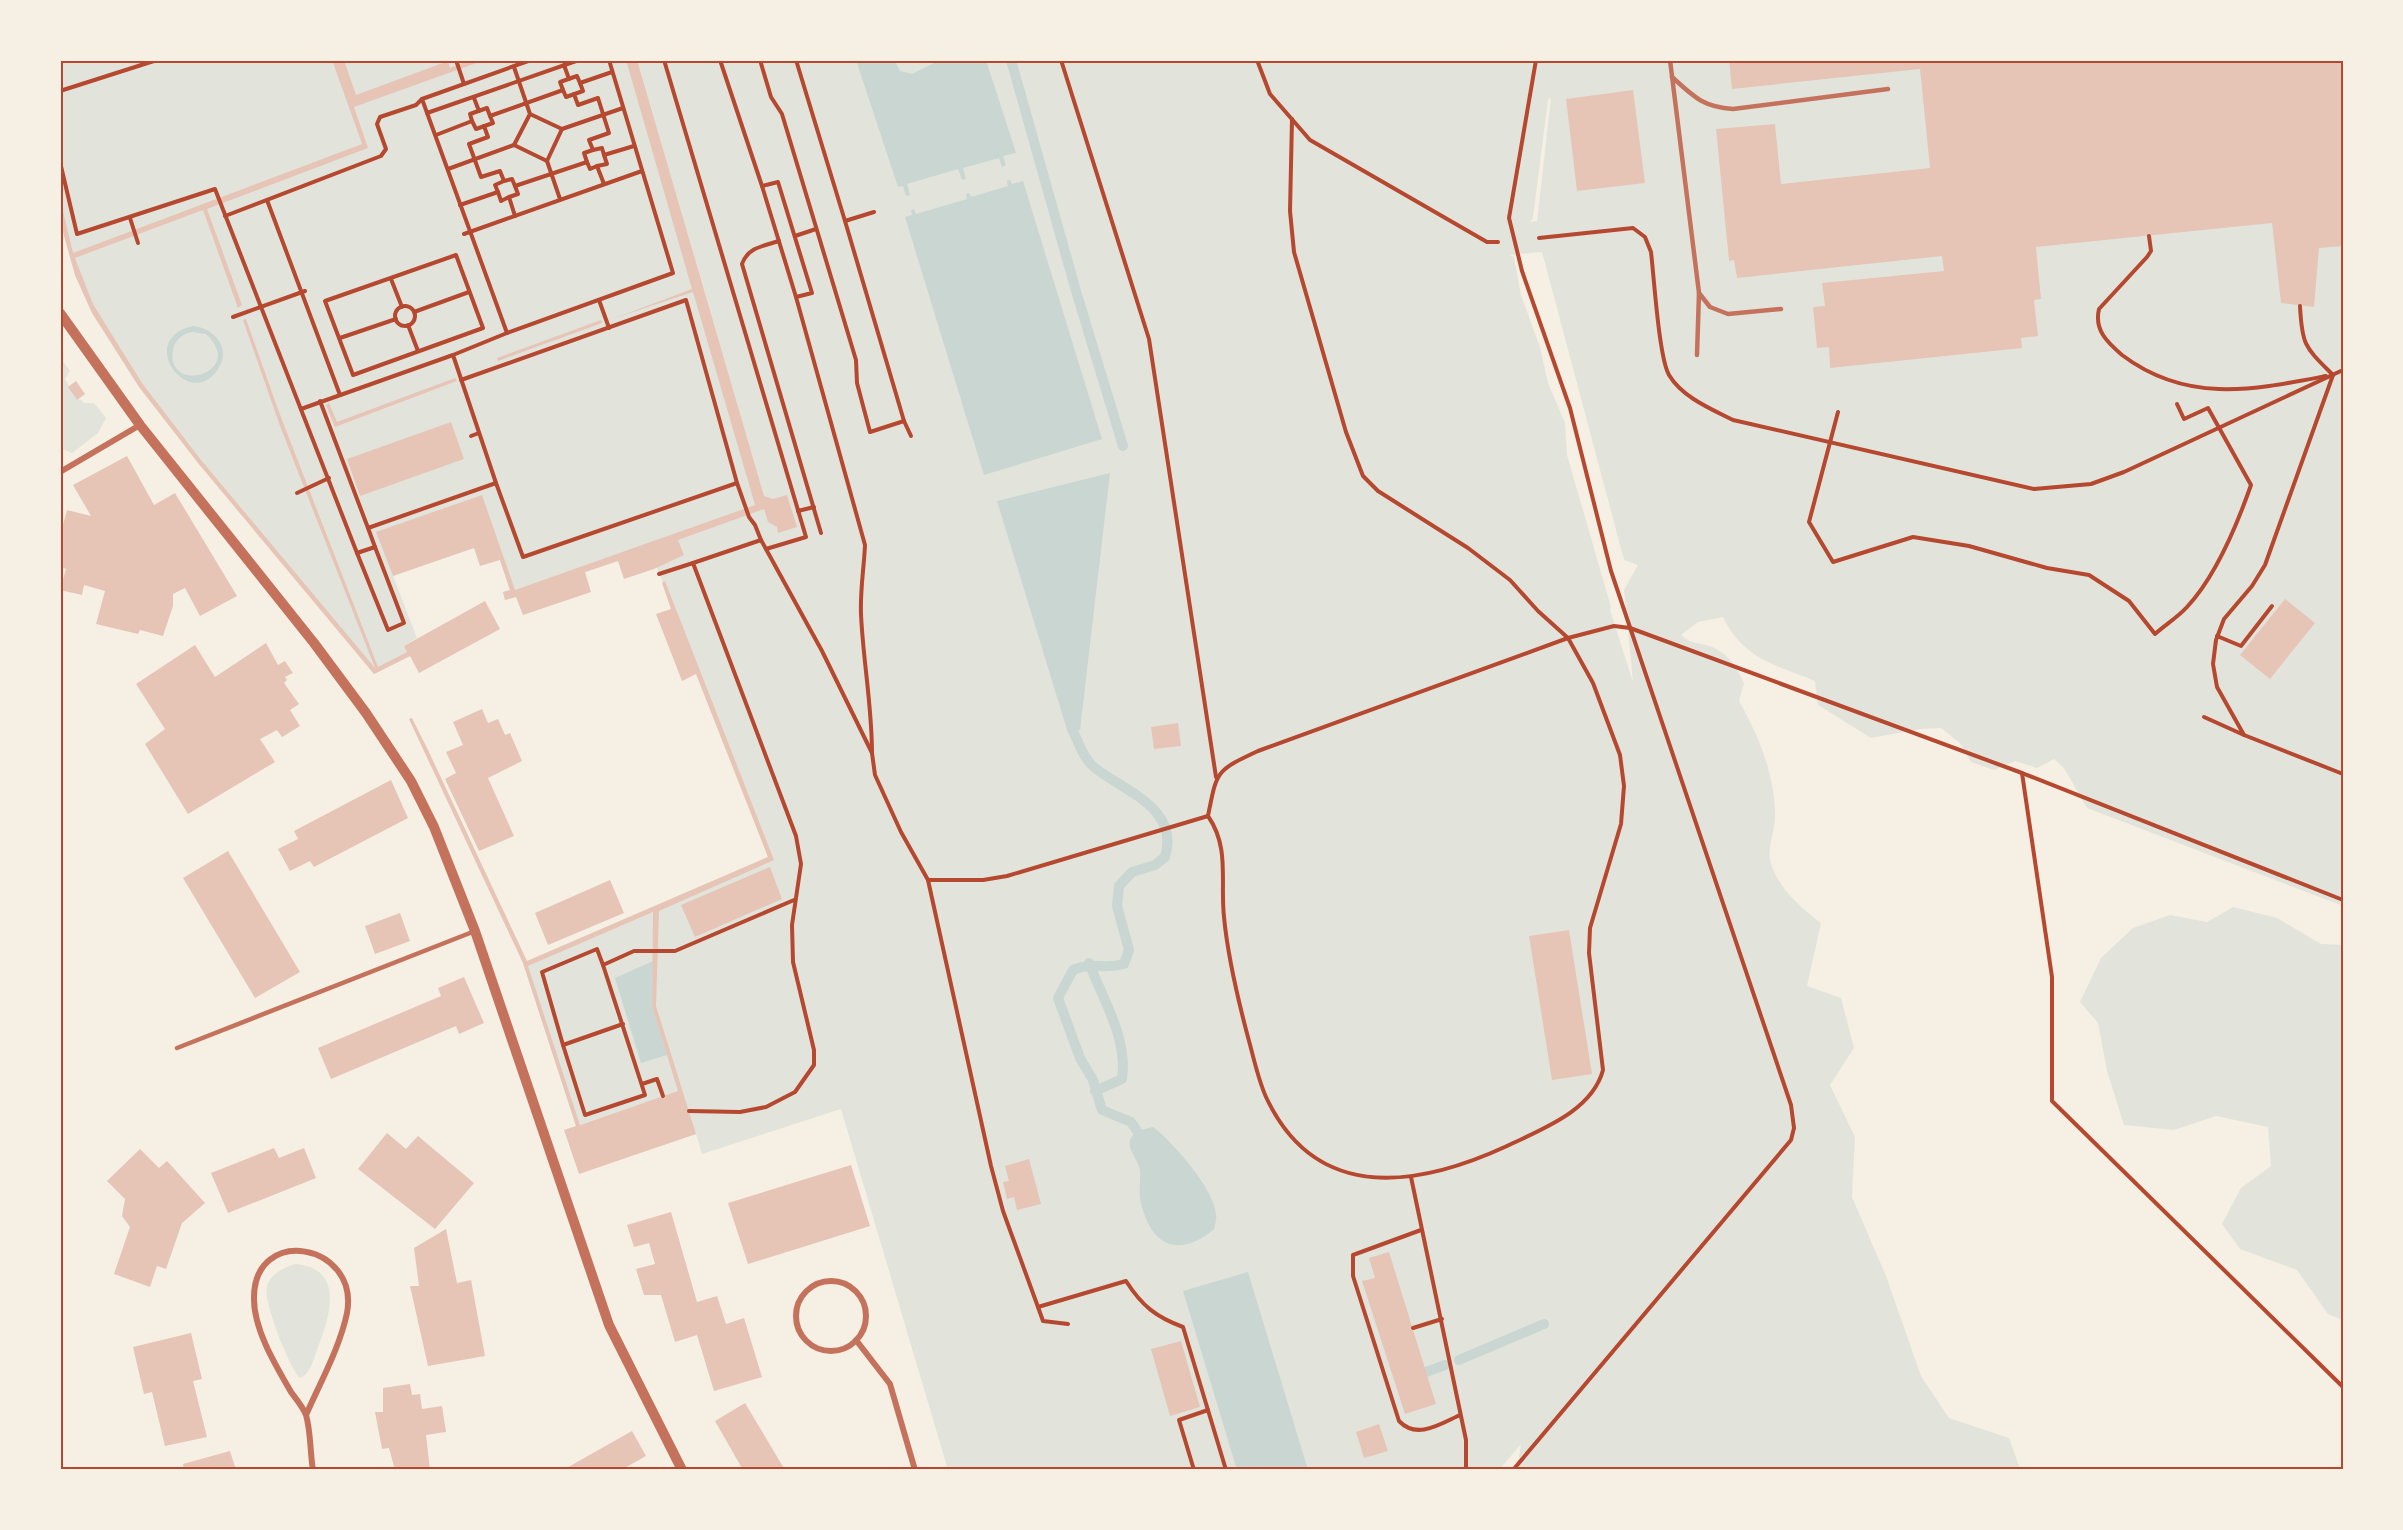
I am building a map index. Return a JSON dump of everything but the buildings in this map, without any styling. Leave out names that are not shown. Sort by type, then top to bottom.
[{"type":"street","points":[[60,313],[140,425],[314,643],[393,753],[434,827],[475,931],[591,1280],[631,1374],[682,1470]]},
{"type":"street","points":[[60,472],[140,425]]},
{"type":"street","points":[[306,1415],[347,1311],[345,1286],[334,1265],[317,1252],[295,1251],[274,1257],[258,1273],[254,1298],[256,1317],[278,1369],[306,1415],[313,1470]]},
{"type":"street","points":[[828,1281],[840,1281],[860,1295],[866,1318],[856,1340],[838,1350],[827,1350],[808,1342],[801,1334],[796,1313],[799,1301],[806,1291],[828,1281]]},
{"type":"street","points":[[856,1340],[890,1384],[915,1470]]},
{"type":"lane","points":[[1670,60],[1699,293],[1697,355]]},
{"type":"lane","points":[[1672,77],[1693,97],[1711,107],[1733,109],[1888,89]]},
{"type":"lane","points":[[1699,293],[1710,308],[1728,314],[1781,309]]},
{"type":"lane","points":[[177,1048],[475,931]]},
{"type":"path","points":[[60,91],[157,60]]},
{"type":"path","points":[[456,60],[464,84]]},
{"type":"path","points":[[225,216],[381,156],[386,148],[377,124],[380,117],[416,105],[422,99],[531,60]]},
{"type":"path","points":[[427,113],[579,60]]},
{"type":"path","points":[[301,409],[673,273],[609,60]]},
{"type":"path","points":[[664,60],[806,537],[766,549]]},
{"type":"path","points":[[720,60],[796,297],[865,544],[861,581],[861,616],[872,709],[872,753],[875,775],[901,832],[928,880],[991,1167],[1003,1211],[1043,1321],[1068,1323]]},
{"type":"path","points":[[760,60],[771,97],[782,114],[856,360],[856,383],[870,432],[904,421]]},
{"type":"path","points":[[796,60],[904,421],[911,436]]},
{"type":"path","points":[[1061,60],[1149,339],[1216,777],[1208,816],[1222,842],[1224,915],[1237,996],[1266,1096],[1279,1120],[1295,1141],[1331,1169],[1374,1178],[1411,1177],[1447,1169],[1535,1133],[1586,1101],[1599,1084],[1603,1070],[1589,953],[1590,928],[1621,824],[1624,786],[1620,755],[1608,722],[1593,683],[1568,638],[1538,611],[1510,580],[1468,548],[1378,492],[1363,477],[1346,432],[1293,252],[1290,211],[1292,119]]},
{"type":"path","points":[[1257,60],[1270,94],[1310,140],[1486,242],[1498,242]]},
{"type":"path","points":[[1513,1470],[1791,1140],[1794,1128],[1791,1105],[1611,571],[1570,408],[1522,271],[1509,218],[1536,60]]},
{"type":"path","points":[[564,65],[569,79]]},
{"type":"path","points":[[513,66],[530,114],[562,129],[623,108]]},
{"type":"path","points":[[580,83],[612,72]]},
{"type":"path","points":[[577,76],[580,83],[583,90],[566,97],[560,82],[577,76]]},
{"type":"path","points":[[490,116],[563,90]]},
{"type":"path","points":[[574,94],[578,105],[598,98],[609,133],[589,140],[593,150]]},
{"type":"path","points":[[474,98],[479,111]]},
{"type":"path","points":[[422,99],[507,333]]},
{"type":"path","points":[[487,108],[490,116],[493,123],[476,129],[470,114],[487,108]]},
{"type":"path","points":[[514,146],[530,114]]},
{"type":"path","points":[[435,135],[472,122]]},
{"type":"path","points":[[484,126],[488,137],[469,144],[474,160],[481,177],[500,171],[504,182]]},
{"type":"path","points":[[560,199],[547,161],[562,129]]},
{"type":"path","points":[[448,170],[514,146],[547,161]]},
{"type":"path","points":[[604,155],[634,146]]},
{"type":"path","points":[[602,148],[604,155],[607,164],[590,169],[584,153],[602,148]]},
{"type":"path","points":[[60,162],[77,234],[215,189],[388,630],[404,623],[320,401]]},
{"type":"path","points":[[515,186],[587,162]]},
{"type":"path","points":[[597,166],[604,184]]},
{"type":"path","points":[[464,234],[642,171]]},
{"type":"path","points":[[512,179],[515,186],[518,194],[501,201],[495,185],[512,179]]},
{"type":"path","points":[[762,186],[778,182],[795,236],[812,292],[796,297]]},
{"type":"path","points":[[460,205],[498,192]]},
{"type":"path","points":[[509,197],[515,216]]},
{"type":"path","points":[[267,200],[340,395]]},
{"type":"path","points":[[845,221],[874,212]]},
{"type":"path","points":[[130,218],[138,243]]},
{"type":"path","points":[[1539,238],[1632,228],[1645,237],[1651,252],[1669,375],[1683,391],[1708,408],[1733,420],[2034,489],[2091,484],[2124,472],[2343,370]]},
{"type":"path","points":[[795,236],[816,230]]},
{"type":"path","points":[[2149,236],[2151,251],[2110,294],[2099,309],[2097,319],[2099,331],[2112,346],[2132,362],[2179,383],[2221,391],[2251,390],[2333,375]]},
{"type":"path","points":[[779,242],[752,249],[745,256],[742,264],[821,533]]},
{"type":"path","points":[[456,255],[483,328],[353,375],[325,301],[391,279],[456,255]]},
{"type":"path","points":[[391,279],[402,307]]},
{"type":"path","points":[[233,317],[303,292]]},
{"type":"path","points":[[414,312],[469,292]]},
{"type":"path","points":[[599,300],[609,328]]},
{"type":"path","points":[[461,380],[686,300],[737,483],[749,517],[822,651],[872,753]]},
{"type":"path","points":[[2300,306],[2301,337],[2313,356],[2333,375]]},
{"type":"path","points":[[402,307],[409,307],[414,312],[414,318],[408,325],[399,324],[396,319],[396,313],[402,307]]},
{"type":"path","points":[[339,338],[396,319]]},
{"type":"path","points":[[408,325],[418,351]]},
{"type":"path","points":[[453,355],[523,557],[737,483]]},
{"type":"path","points":[[2244,735],[2217,687],[2213,664],[2217,636],[2224,620],[2252,586],[2265,565],[2333,375]]},
{"type":"path","points":[[1838,412],[1809,522],[1833,562],[1913,537],[1969,546],[2047,568],[2089,575],[2128,601],[2155,634],[2187,607],[2214,568],[2236,526],[2251,485],[2208,408],[2184,419],[2178,404]]},
{"type":"path","points":[[471,436],[479,433]]},
{"type":"path","points":[[297,493],[329,478]]},
{"type":"path","points":[[368,528],[496,483]]},
{"type":"path","points":[[798,512],[814,507]]},
{"type":"path","points":[[659,574],[761,540]]},
{"type":"path","points":[[357,552],[375,547]]},
{"type":"path","points":[[689,1111],[740,1112],[766,1107],[795,1092],[814,1065],[814,1050],[793,962],[794,900],[801,864],[796,836],[693,563]]},
{"type":"path","points":[[2217,636],[2241,646],[2272,606]]},
{"type":"path","points":[[1216,777],[1234,763],[1258,751],[1568,638],[1614,626],[1630,628],[2022,773],[2343,900]]},
{"type":"path","points":[[2204,717],[2343,774]]},
{"type":"path","points":[[2022,773],[2052,977],[2052,1101],[2343,1388]]},
{"type":"path","points":[[928,880],[983,880],[1007,876],[1208,816]]},
{"type":"path","points":[[603,965],[634,951],[653,953],[682,948],[794,900]]},
{"type":"path","points":[[597,949],[603,965],[645,1095],[585,1115],[542,972],[597,949]]},
{"type":"path","points":[[563,1045],[623,1024]]},
{"type":"path","points":[[642,1084],[657,1079],[663,1096]]},
{"type":"path","points":[[1411,1177],[1466,1440],[1466,1470]]},
{"type":"path","points":[[1421,1230],[1353,1255],[1353,1276],[1399,1421],[1406,1428],[1418,1431],[1431,1429],[1460,1415]]},
{"type":"path","points":[[1038,1307],[1126,1281],[1133,1293],[1157,1317],[1183,1327],[1227,1470]]},
{"type":"path","points":[[1413,1329],[1442,1319]]},
{"type":"path","points":[[1194,1470],[1179,1420],[1208,1410]]},
{"type":"shaded area","points":[[60,60],[2343,60],[2343,906],[2087,808],[2064,768],[2054,759],[2037,768],[2015,761],[1994,770],[1971,762],[1960,743],[1941,728],[1921,729],[1871,738],[1818,705],[1815,681],[1774,665],[1751,652],[1731,631],[1723,617],[1698,622],[1681,635],[1712,647],[1723,654],[1735,667],[1744,683],[1739,701],[1759,741],[1772,785],[1775,814],[1770,852],[1771,864],[1785,890],[1821,923],[1807,986],[1841,998],[1854,1048],[1830,1085],[1855,1137],[1852,1197],[1886,1276],[1921,1376],[1949,1418],[2009,1438],[2020,1469],[1517,1470],[1521,1444],[1500,1469],[1504,1470],[948,1470],[841,1109],[702,1154],[696,1134],[667,1143],[653,1100],[576,1126],[523,963],[768,857],[657,568],[618,561],[505,600],[503,592],[510,590],[486,519],[385,555],[417,638],[404,646],[410,656],[374,674],[146,396],[92,313],[75,275],[60,221]],"holes":[[[1551,98],[1537,221],[1530,222],[1533,218],[1548,100]],[[1542,252],[1624,560],[1638,565],[1624,590],[1633,682],[1610,610],[1567,455],[1565,423],[1548,383],[1540,347],[1521,295],[1514,257],[1510,255]]]},
{"type":"shaded area","points":[[856,60],[894,60],[900,71],[912,74],[940,60],[986,60],[1016,153],[1003,156],[1006,165],[1002,167],[999,158],[963,168],[966,179],[962,180],[958,169],[907,184],[910,195],[906,196],[903,186],[898,187]]},
{"type":"shaded area","points":[[1010,180],[1012,184],[1023,181],[1102,439],[984,475],[905,217],[912,215],[911,210],[914,209],[916,214],[967,199],[966,194],[969,193],[971,197],[1008,186],[1007,181]]},
{"type":"shaded area","points":[[193,326],[208,331],[219,340],[223,354],[222,361],[218,369],[206,380],[194,383],[182,378],[173,369],[168,357],[168,344],[176,333]],"holes":[[[192,332],[206,334],[216,348],[217,359],[212,368],[202,374],[191,375],[181,372],[174,364],[173,350],[176,343],[180,338]]]},
{"type":"shaded area","points":[[60,357],[70,371],[65,379],[77,400],[94,403],[106,418],[98,433],[72,453],[60,448]]},
{"type":"shaded area","points":[[1110,473],[1080,730],[1068,733],[997,501]]},
{"type":"shaded area","points":[[2233,907],[2277,918],[2321,944],[2343,945],[2343,1320],[2328,1314],[2297,1270],[2240,1249],[2222,1224],[2241,1188],[2271,1166],[2268,1127],[2216,1116],[2174,1130],[2124,1125],[2107,1071],[2098,1023],[2080,1002],[2101,958],[2133,928],[2170,915],[2207,922]]},
{"type":"shaded area","points":[[653,961],[652,1006],[667,1055],[641,1063],[615,978]]},
{"type":"shaded area","points":[[1153,1127],[1192,1167],[1214,1205],[1216,1218],[1214,1229],[1189,1244],[1168,1243],[1159,1238],[1146,1218],[1141,1203],[1140,1170],[1130,1147],[1130,1140],[1137,1132]]},
{"type":"shaded area","points":[[296,1264],[312,1268],[322,1275],[328,1284],[330,1296],[327,1322],[309,1369],[300,1378],[290,1362],[278,1333],[267,1293],[269,1281],[275,1274]]},
{"type":"shaded area","points":[[1248,1272],[1308,1470],[1237,1470],[1183,1291]]},
{"type":"waterway","points":[[1011,60],[1076,291],[1123,446]]},
{"type":"waterway","points":[[1073,731],[1082,751],[1095,768],[1134,793],[1157,813],[1164,826],[1167,840],[1165,857],[1155,865],[1132,872],[1119,886],[1117,906],[1129,950],[1124,964],[1087,966],[1073,970],[1058,998],[1080,1058],[1093,1080],[1102,1110],[1131,1122],[1137,1131]]},
{"type":"waterway","points":[[1089,963],[1118,1034],[1123,1064],[1122,1079],[1095,1091]]},
{"type":"waterway","points":[[1459,1360],[1544,1324]]},
{"type":"waterway","points":[[1426,1372],[1445,1365]]}]
